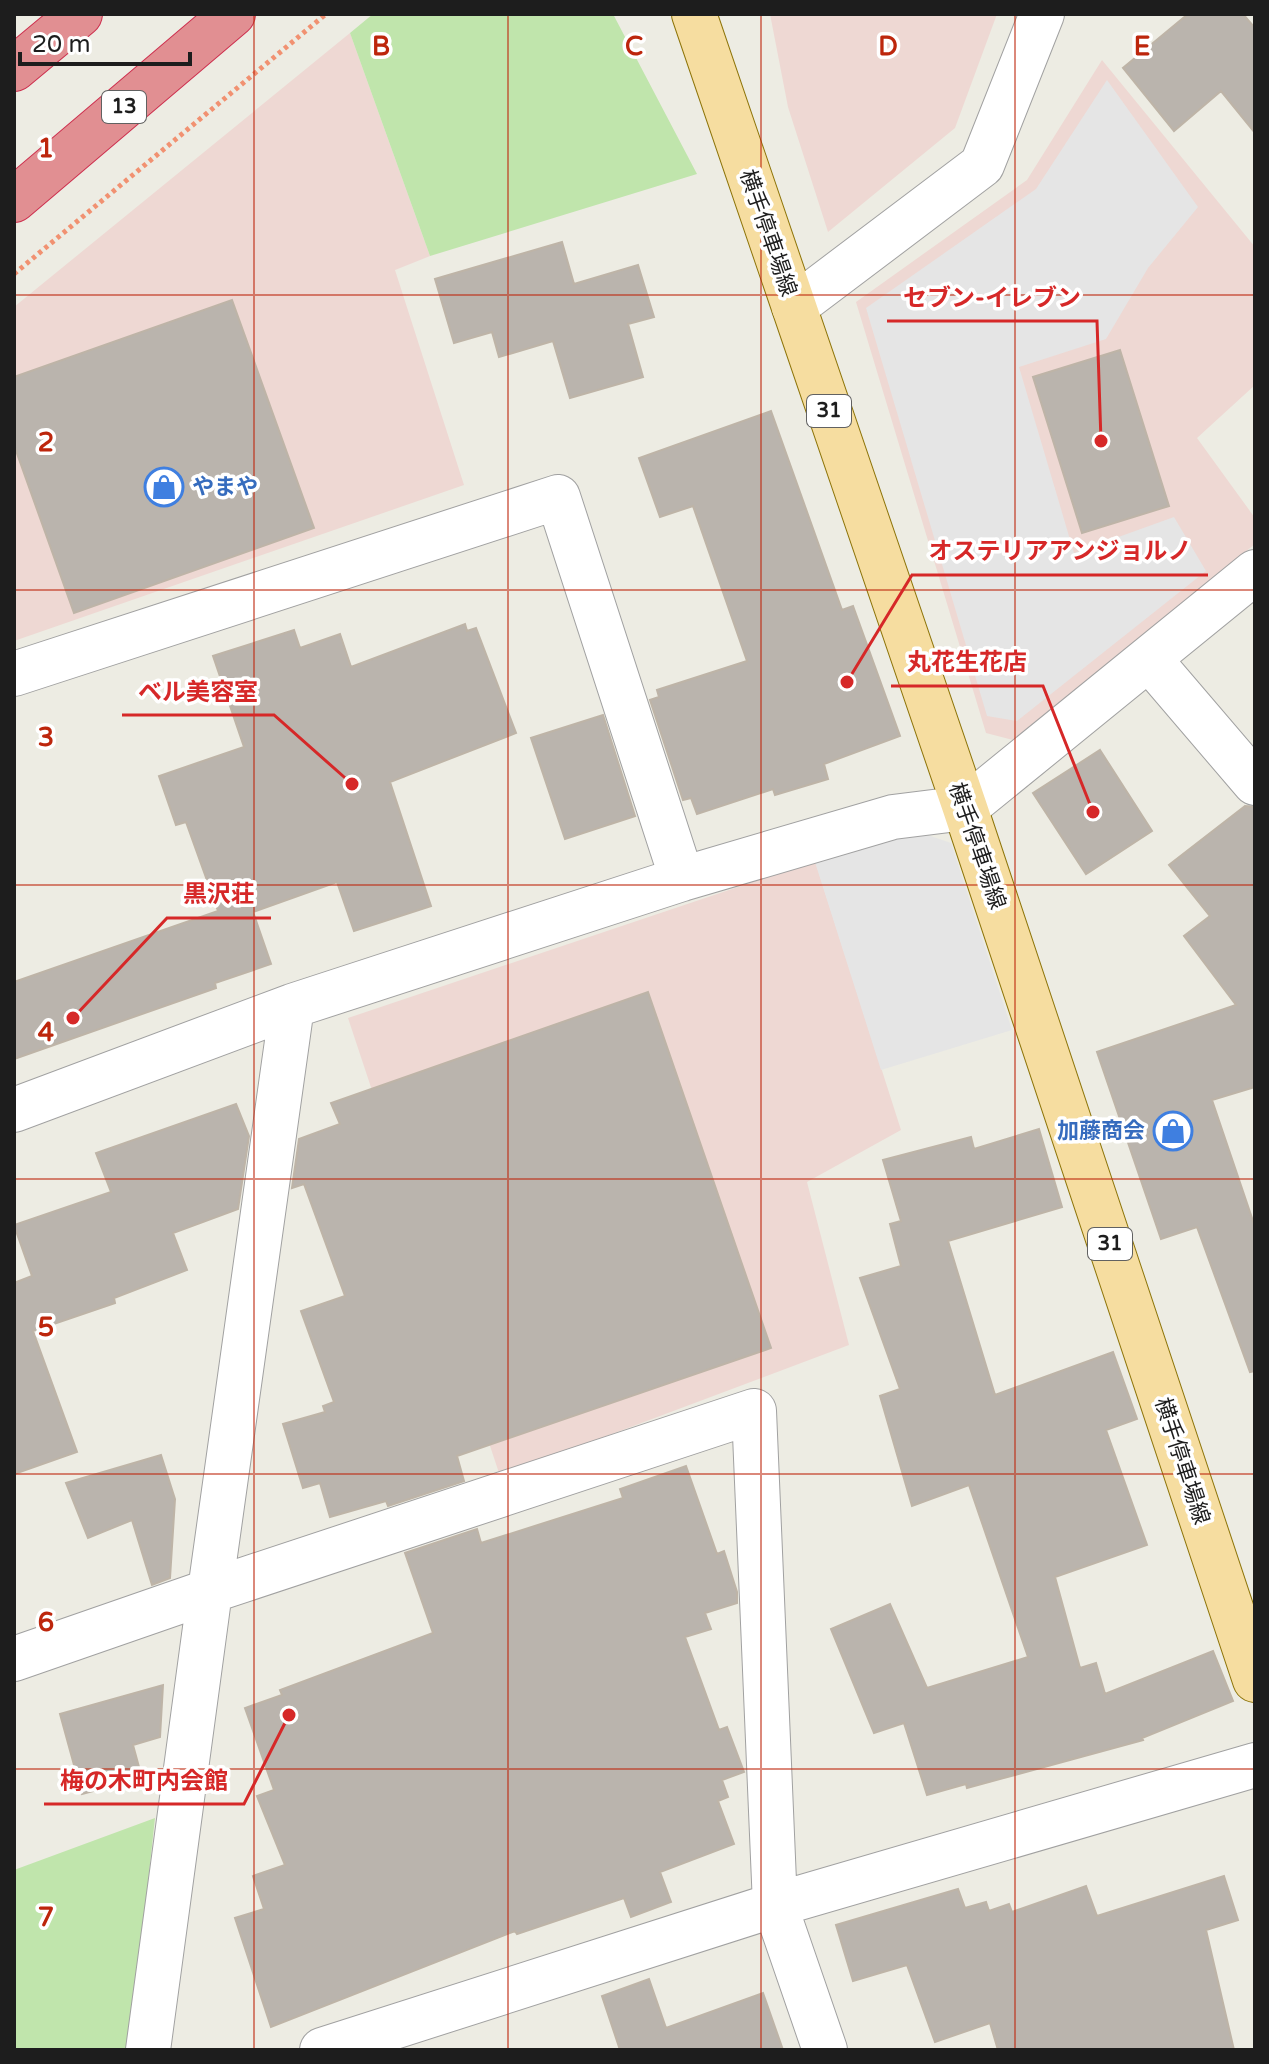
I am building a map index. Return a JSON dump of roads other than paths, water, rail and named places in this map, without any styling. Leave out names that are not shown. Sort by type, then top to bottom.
[{"type":"highway","points":[[14,69],[80,14]]},
{"type":"highway","name":"13","points":[[14,200],[233,14]]},
{"type":"main road","name":"横手停車場線","points":[[694,14],[965,808],[1255,1680]]},
{"type":"street","points":[[794,307],[982,165],[1042,14]]},
{"type":"street","points":[[14,674],[558,497],[682,879]]},
{"type":"street","points":[[14,1110],[292,1006],[682,879],[893,817],[965,808],[1255,572]]},
{"type":"street","points":[[1149,659],[1255,783]]},
{"type":"street","points":[[148,2050],[292,1006]]},
{"type":"street","points":[[14,1659],[754,1411],[775,1905],[825,2050]]},
{"type":"street","points":[[322,2050],[775,1905],[1255,1765]]},
{"type":"place","name":"セブン-イレブン","points":[[1101,441]]},
{"type":"place","name":"やまや","points":[[164,487]]},
{"type":"place","name":"オステリアアンジョルノ","points":[[847,682]]},
{"type":"place","name":"ベル美容室","points":[[352,784]]},
{"type":"place","name":"丸花生花店","points":[[1093,812]]},
{"type":"place","name":"黒沢荘","points":[[73,1018]]},
{"type":"place","name":"加藤商会","points":[[1173,1131]]},
{"type":"place","name":"梅の木町内会館","points":[[289,1715]]}]
